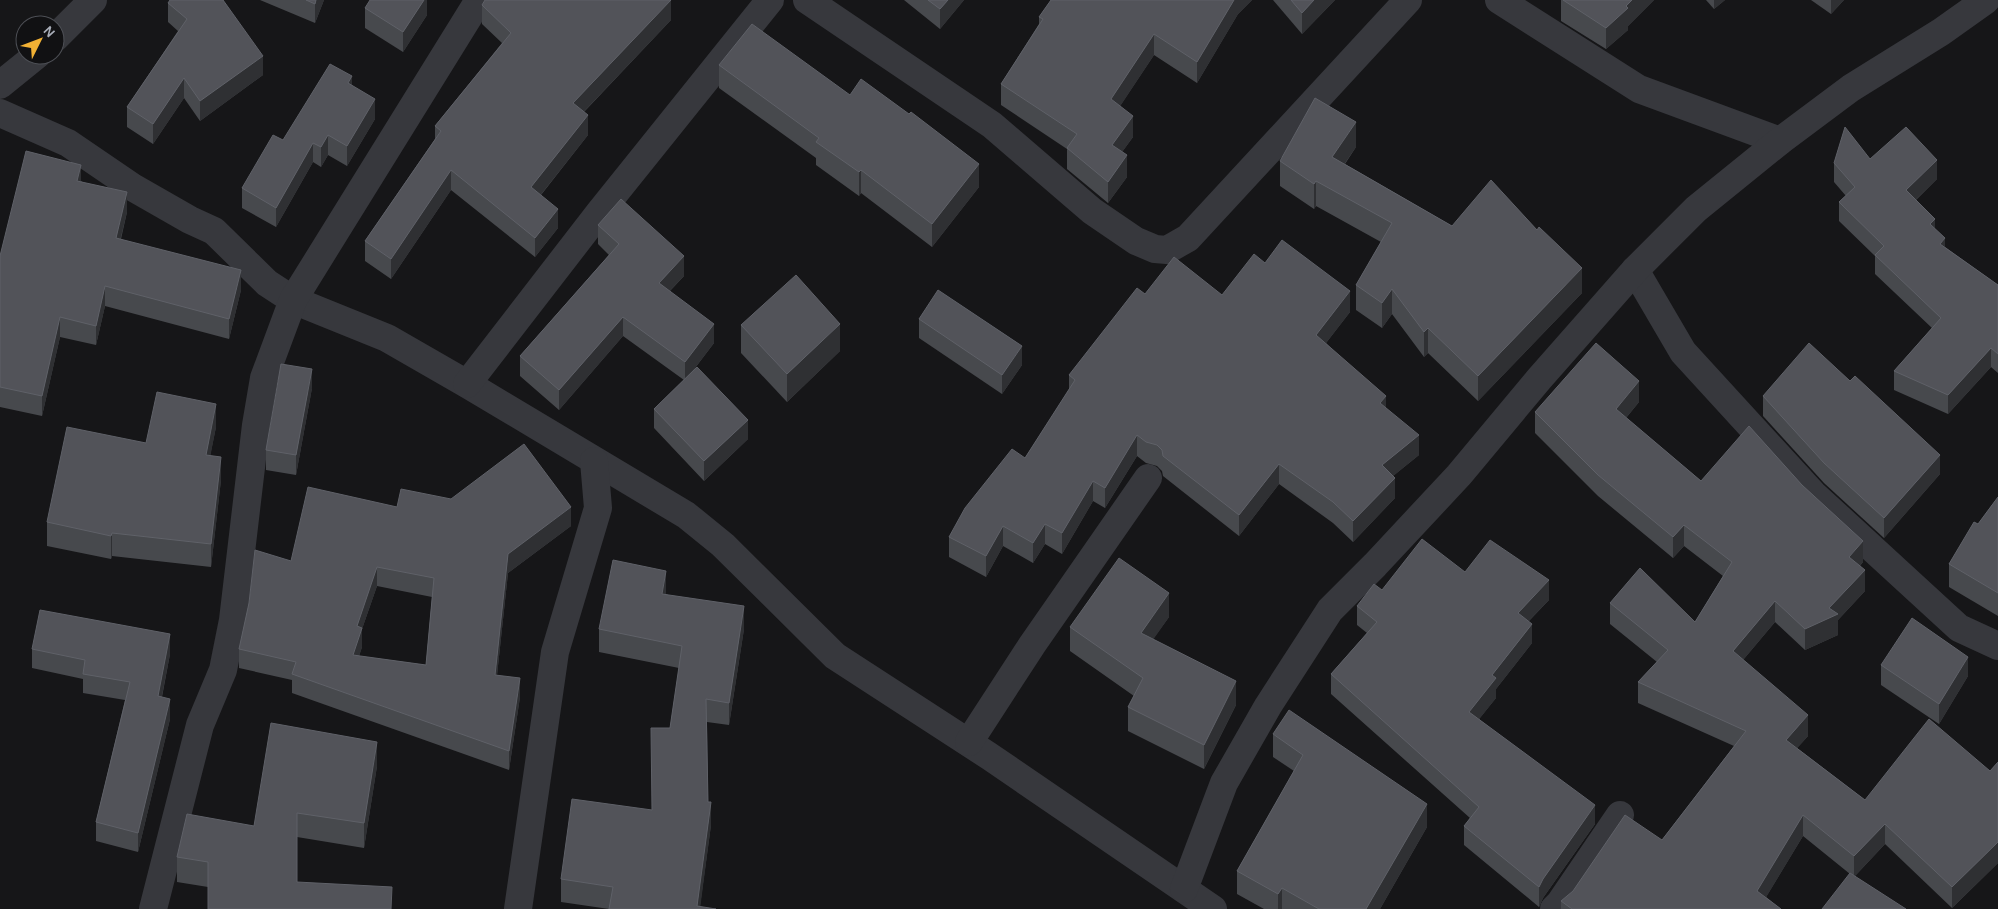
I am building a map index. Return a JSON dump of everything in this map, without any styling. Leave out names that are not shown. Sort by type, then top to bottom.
[{"type":"street","points":[[65,28],[93,0]]},
{"type":"street","points":[[153,909],[200,724],[223,670],[233,620],[255,434],[264,378],[293,300],[479,0]]},
{"type":"street","points":[[467,384],[599,213],[770,0]]},
{"type":"street","points":[[807,0],[992,124],[1092,211],[1136,241],[1155,249],[1167,250],[1188,238],[1408,0]]},
{"type":"street","points":[[1499,0],[1639,89],[1780,141]]},
{"type":"street","points":[[1184,889],[1224,783],[1268,706],[1330,610],[1459,475],[1634,270],[1696,209],[1780,141],[1852,88],[1941,32],[1986,0]]},
{"type":"street","points":[[0,85],[24,65]]},
{"type":"street","points":[[0,113],[68,144],[134,188],[190,220],[214,231],[267,284],[293,300],[387,338],[686,515],[723,545],[835,656],[969,742],[1213,909]]},
{"type":"street","points":[[1634,270],[1682,352],[1813,494],[1959,628],[1998,646]]},
{"type":"street","points":[[518,909],[555,652],[598,508],[594,461]]},
{"type":"street","points":[[969,742],[1032,644],[1148,478]]},
{"type":"street","points":[[598,508],[637,486]]},
{"type":"street","points":[[1554,909],[1620,815]]},
{"type":"building","points":[[170,0],[223,0],[263,56],[200,101],[184,78],[153,124],[127,107],[187,19],[168,3]]},
{"type":"building","points":[[306,0],[316,0],[315,4]]},
{"type":"building","points":[[370,0],[424,0],[403,32],[365,8]]},
{"type":"building","points":[[485,0],[671,0],[573,103],[588,115],[531,187],[558,209],[535,238],[451,170],[391,259],[365,241],[441,131],[435,126],[511,33],[482,5]]},
{"type":"building","points":[[928,0],[948,0],[940,9]]},
{"type":"building","points":[[1051,0],[1234,0],[1197,62],[1154,34],[1111,99],[1133,116],[1112,145],[1127,155],[1108,182],[1067,148],[1077,134],[1001,84],[1043,19],[1039,17]]},
{"type":"building","points":[[1291,0],[1314,0],[1302,13]]},
{"type":"building","points":[[1563,0],[1632,0],[1626,6],[1628,8],[1606,28]]},
{"type":"building","points":[[752,24],[850,95],[861,79],[909,114],[911,112],[979,164],[932,224],[861,170],[859,172],[816,142],[819,138],[719,65]]},
{"type":"building","points":[[330,64],[352,76],[348,83],[375,99],[347,146],[328,135],[321,147],[313,143],[276,208],[242,188],[273,135],[283,140]]},
{"type":"building","points":[[1315,98],[1356,122],[1332,157],[1452,226],[1491,180],[1537,230],[1539,227],[1582,268],[1478,376],[1428,328],[1424,332],[1392,289],[1382,303],[1356,285],[1392,223],[1316,181],[1314,184],[1280,161]]},
{"type":"building","points":[[1845,127],[1870,159],[1906,127],[1937,160],[1906,190],[1935,219],[1930,224],[1945,238],[1940,244],[1998,285],[1998,354],[1991,348],[1948,395],[1894,371],[1941,318],[1875,255],[1884,246],[1839,202],[1855,187],[1834,163]]},
{"type":"building","points":[[26,151],[81,165],[77,181],[127,192],[116,238],[241,270],[229,319],[105,286],[96,326],[60,317],[42,396],[0,387],[0,256]]},
{"type":"building","points":[[621,199],[684,256],[659,283],[714,324],[685,362],[623,317],[559,390],[520,356],[619,244],[598,225]]},
{"type":"building","points":[[1282,240],[1350,291],[1316,335],[1386,396],[1380,403],[1419,435],[1382,465],[1395,478],[1353,521],[1333,502],[1279,464],[1239,515],[1163,456],[1162,450],[1157,445],[1146,442],[1137,435],[1105,488],[1093,481],[1062,533],[1045,524],[1033,543],[1003,526],[986,556],[949,537],[965,508],[1012,449],[1025,458],[1075,380],[1069,375],[1137,288],[1145,294],[1174,257],[1222,295],[1254,254],[1265,263]]},
{"type":"building","points":[[796,275],[840,324],[787,374],[741,325]]},
{"type":"building","points":[[938,290],[1022,346],[1002,375],[919,319]]},
{"type":"building","points":[[1596,343],[1639,381],[1616,409],[1701,481],[1749,426],[1802,485],[1863,541],[1849,557],[1865,570],[1829,608],[1838,614],[1805,629],[1775,601],[1733,651],[1808,715],[1786,740],[1865,800],[1929,719],[1990,771],[1998,762],[1998,842],[1952,887],[1885,824],[1854,856],[1803,815],[1757,891],[1781,909],[1572,909],[1561,901],[1573,891],[1625,815],[1662,840],[1746,731],[1638,682],[1668,650],[1610,603],[1640,568],[1695,622],[1732,562],[1684,525],[1673,537],[1598,475],[1535,412]]},
{"type":"building","points":[[1809,343],[1850,381],[1855,376],[1940,455],[1884,518],[1824,463],[1763,396]]},
{"type":"building","points":[[281,364],[312,369],[296,455],[266,450]]},
{"type":"building","points":[[697,367],[748,420],[704,461],[654,409]]},
{"type":"building","points":[[157,392],[216,404],[206,455],[221,457],[211,544],[112,533],[111,536],[47,522],[67,427],[146,443]]},
{"type":"building","points":[[524,444],[571,507],[508,554],[495,675],[520,678],[509,751],[292,674],[296,662],[239,649],[249,603],[255,550],[291,561],[308,487],[397,507],[401,489],[451,499]],"holes":[[[377,567],[434,578],[426,665],[353,655],[362,628],[357,626]]]},
{"type":"building","points":[[1998,497],[1998,593],[1949,564],[1974,522],[1978,524]]},
{"type":"building","points":[[1422,539],[1465,572],[1490,540],[1549,580],[1518,613],[1532,624],[1492,675],[1496,678],[1469,712],[1595,805],[1539,887],[1464,826],[1479,807],[1331,674],[1377,622],[1357,606],[1374,584],[1382,590]]},
{"type":"building","points":[[1119,558],[1169,593],[1141,633],[1236,681],[1204,745],[1128,707],[1143,678],[1070,627]]},
{"type":"building","points":[[613,560],[666,571],[662,594],[744,606],[729,703],[706,699],[708,802],[711,802],[697,906],[716,909],[609,909],[613,887],[561,879],[572,799],[652,810],[651,728],[670,728],[682,646],[599,629]]},
{"type":"building","points":[[40,610],[170,634],[158,696],[170,699],[138,833],[96,822],[130,682],[83,674],[85,660],[32,649]]},
{"type":"building","points":[[1912,618],[1968,657],[1939,704],[1881,665]]},
{"type":"building","points":[[1289,710],[1427,804],[1366,909],[1319,909],[1282,888],[1278,894],[1237,871],[1303,755],[1273,734]]},
{"type":"building","points":[[271,723],[377,742],[364,823],[297,813],[297,882],[392,887],[391,909],[208,909],[208,862],[177,857],[187,814],[254,826]]},
{"type":"building","points":[[1850,873],[1906,909],[1822,909]]}]
